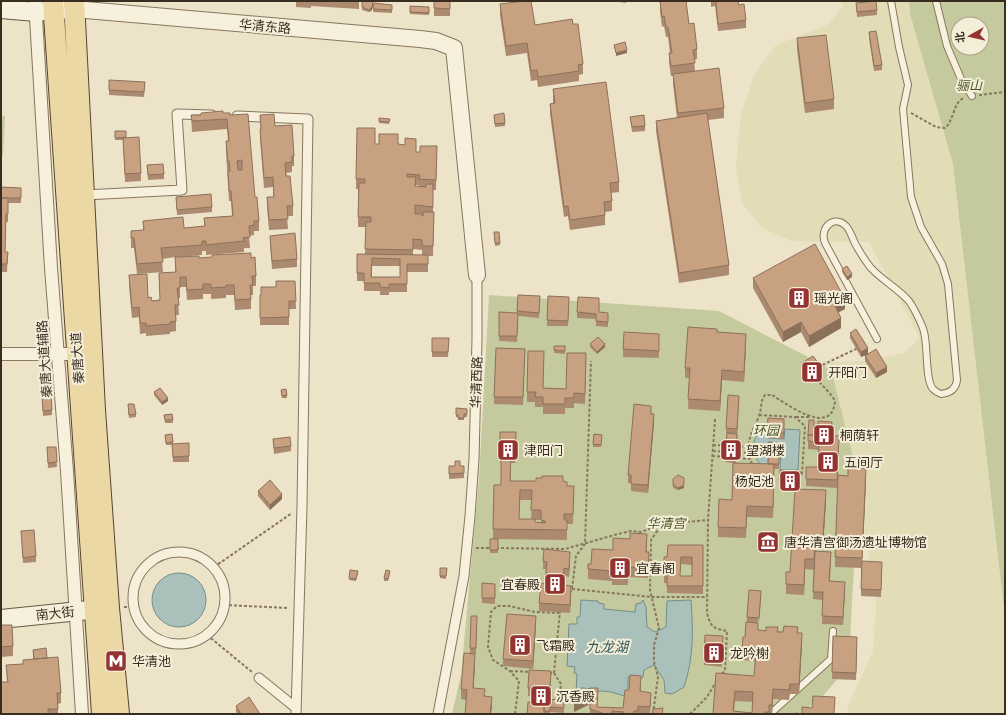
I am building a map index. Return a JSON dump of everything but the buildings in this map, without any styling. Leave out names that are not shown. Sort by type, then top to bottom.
[{"type":"main road","points":[[1,9],[75,4]]},
{"type":"main road","name":"秦唐大道","points":[[75,4],[95,410],[93,609],[119,714]]},
{"type":"main road","name":"秦唐大道","points":[[44,6],[67,354],[93,609],[102,714]]},
{"type":"main road","name":"南大街","points":[[1,618],[93,609]]},
{"type":"street","name":"华清东路","points":[[75,4],[420,39],[436,41],[454,48]]},
{"type":"street","name":"华清西路","points":[[438,714],[464,576],[467,548],[474,459],[477,339],[477,275],[454,48]]},
{"type":"street","points":[[84,195],[182,190],[177,114],[308,119],[302,506],[296,711]]},
{"type":"street","points":[[1,354],[67,354]]},
{"type":"street","points":[[170,552],[186,552],[201,557],[214,567],[222,581],[226,596],[224,605],[223,612],[217,625],[207,635],[194,642],[179,644],[165,642],[159,639],[152,635],[142,625],[135,612],[133,598],[136,582],[144,568],[156,558],[170,552]]},
{"type":"street","points":[[82,714],[93,609]]},
{"type":"street","points":[[259,678],[296,711]]},
{"type":"lane","points":[[877,339],[823,239],[824,230],[830,223],[841,222],[847,227],[857,248],[870,267],[883,281],[908,300],[924,332],[930,380],[933,389],[941,394],[954,389],[957,380],[948,284],[942,264],[921,227],[911,196],[903,109],[908,84],[899,47],[891,1]]},
{"type":"lane","points":[[936,1],[947,46],[961,79],[972,96]]},
{"type":"lane","points":[[770,714],[831,659],[833,631]]},
{"type":"path","points":[[903,109],[936,127],[945,128],[949,125],[961,99],[972,96],[1005,92]]},
{"type":"path","points":[[818,367],[877,339]]},
{"type":"path","points":[[569,595],[572,589],[576,556],[585,544],[591,361]]},
{"type":"path","points":[[760,415],[812,417],[823,419],[829,416],[834,409],[835,401],[814,374]]},
{"type":"path","points":[[752,465],[748,453],[748,447],[751,432],[760,415],[761,400],[765,394],[768,394],[812,417]]},
{"type":"path","points":[[794,474],[802,474],[805,429],[805,426],[795,417]]},
{"type":"path","points":[[715,419],[708,520],[706,613],[710,624],[715,629],[726,631],[725,671],[720,676]]},
{"type":"path","points":[[713,445],[748,447]]},
{"type":"path","points":[[712,451],[748,453]]},
{"type":"path","points":[[712,456],[750,459]]},
{"type":"path","points":[[214,567],[302,506]]},
{"type":"path","points":[[467,548],[565,549],[618,534],[641,532],[662,524],[708,520]]},
{"type":"path","points":[[653,714],[658,677],[654,645],[660,628],[650,590],[651,540],[662,524]]},
{"type":"path","points":[[572,589],[652,597],[707,597]]},
{"type":"path","points":[[224,605],[299,609]]},
{"type":"path","points":[[515,714],[519,681],[510,671],[493,660],[488,647],[491,612],[497,606],[509,606],[535,612],[559,613]]},
{"type":"path","points":[[559,706],[561,684],[554,673],[559,613],[562,607]]},
{"type":"path","points":[[207,635],[259,678]]},
{"type":"path","points":[[510,671],[532,672]]},
{"type":"path","points":[[546,673],[554,673]]},
{"type":"path","points":[[690,714],[706,697],[717,681]]},
{"type":"shaded area","points":[[842,1],[909,1],[910,14],[953,164],[1005,618],[1005,714],[847,714],[849,704],[873,651],[877,594],[853,475],[770,339],[821,362],[865,361],[904,353],[920,338],[869,242],[792,241],[762,228],[742,203],[736,168],[741,115],[755,73],[776,45],[829,24],[842,7]]},
{"type":"green space","name":"骊山","points":[[909,1],[1005,1],[1005,618],[953,164],[910,14]]},
{"type":"green space","points":[[1,116],[5,116],[3,156],[1,156]]},
{"type":"green space","name":"华清宫","points":[[489,295],[719,311],[831,369],[859,481],[851,619],[850,664],[823,696],[800,714],[452,714],[461,675],[479,479]]},
{"type":"water","points":[[761,428],[767,428],[767,438],[784,439],[785,429],[800,430],[798,470],[780,470],[781,445],[768,444],[768,469],[763,469],[756,458],[753,449],[753,444]]},
{"type":"water","points":[[179,573],[189,575],[198,581],[204,590],[206,600],[204,610],[198,619],[189,625],[179,627],[169,625],[160,619],[154,610],[152,600],[154,590],[160,581],[169,575]]},
{"type":"water","name":"九龙湖","points":[[581,600],[598,601],[598,603],[604,604],[604,609],[635,612],[636,604],[641,603],[643,600],[646,607],[647,627],[655,632],[666,627],[667,601],[691,600],[692,644],[690,665],[684,687],[672,694],[665,693],[664,680],[654,665],[644,670],[643,677],[641,679],[637,677],[628,677],[628,697],[611,692],[592,692],[585,688],[581,688],[580,692],[576,693],[577,674],[574,673],[575,667],[567,666],[569,624],[577,624],[577,617],[580,617]]},
{"type":"place","name":"瑶光阁","points":[[799,298]]},
{"type":"place","name":"开阳门","points":[[812,372]]},
{"type":"place","name":"桐荫轩","points":[[824,435]]},
{"type":"place","name":"津阳门","points":[[508,450]]},
{"type":"place","name":"望湖楼","points":[[731,450]]},
{"type":"place","name":"五间厅","points":[[828,462]]},
{"type":"place","name":"杨妃池","points":[[790,481]]},
{"type":"place","name":"唐华清宫御汤遗址博物馆","points":[[768,542]]},
{"type":"place","name":"宜春阁","points":[[620,568]]},
{"type":"place","name":"宜春殿","points":[[555,584]]},
{"type":"place","name":"飞霜殿","points":[[520,645]]},
{"type":"place","name":"龙吟榭","points":[[714,653]]},
{"type":"place","name":"华清池","points":[[116,661]]},
{"type":"place","name":"沉香殿","points":[[541,696]]},
{"type":"park label","name":"环园","points":[[766,430]]}]
